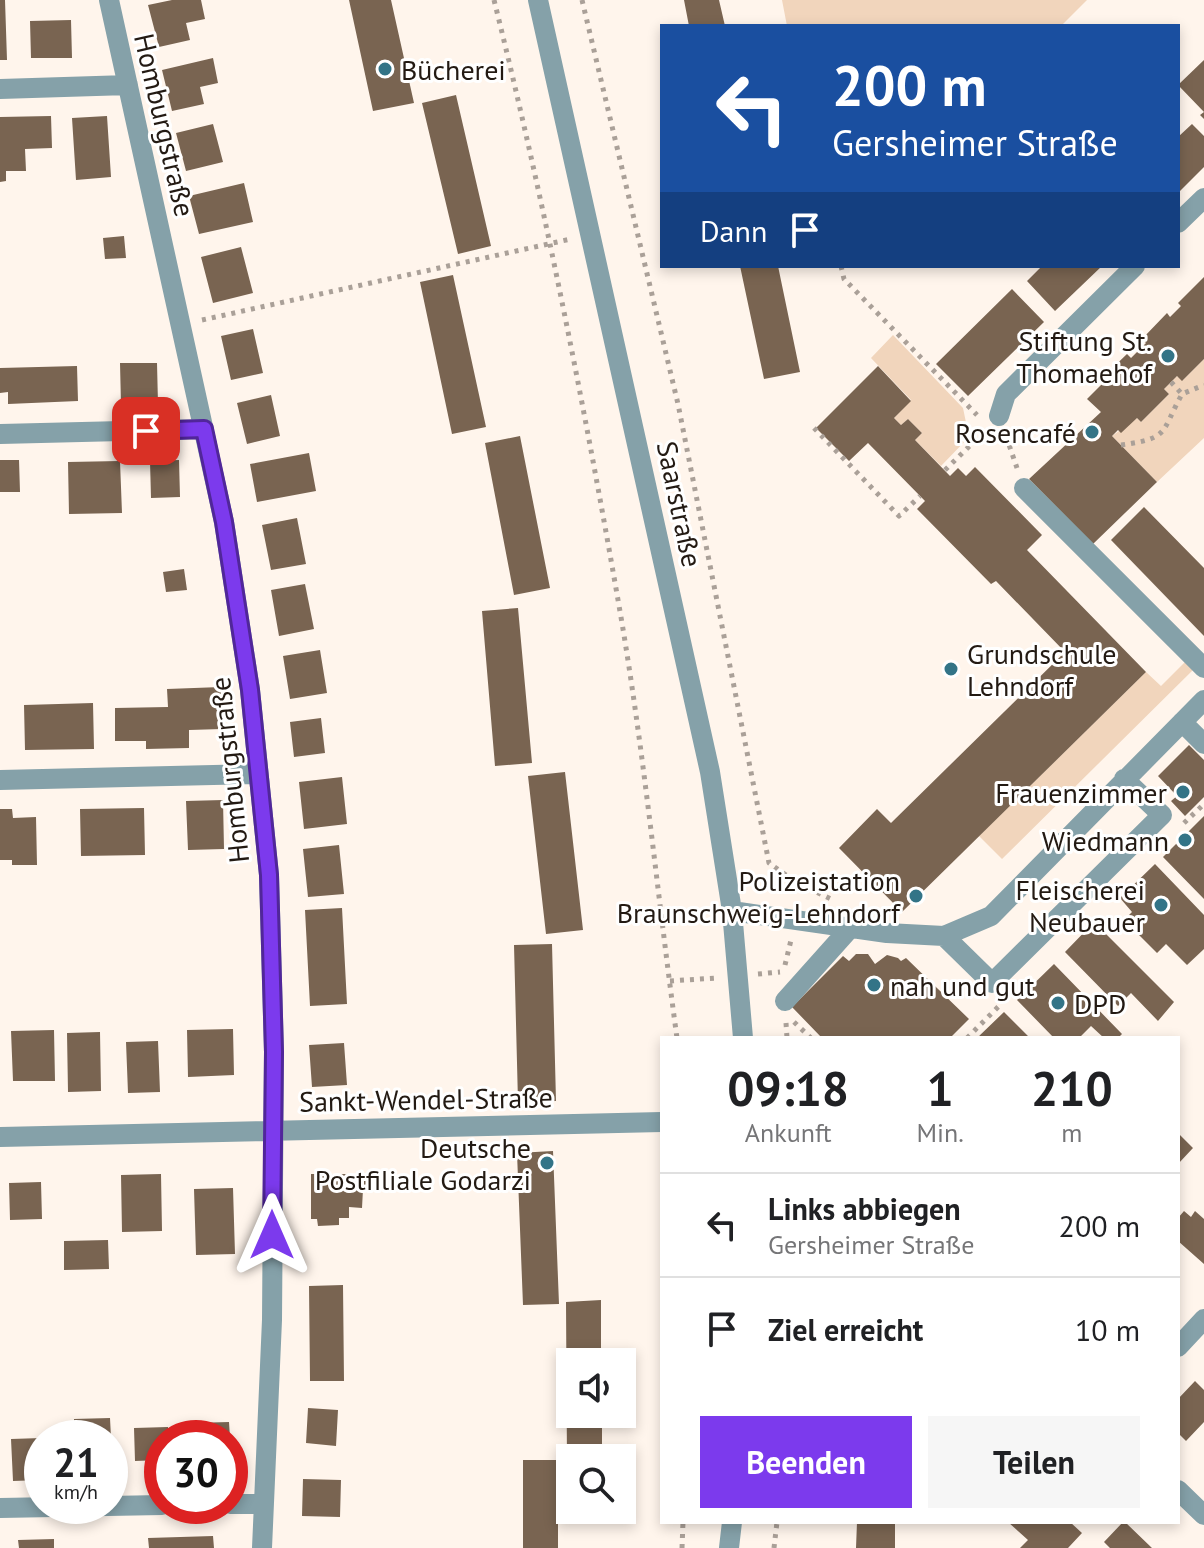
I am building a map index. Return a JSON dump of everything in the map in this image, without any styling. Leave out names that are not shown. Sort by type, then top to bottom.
[{"type":"street","name":"Homburgstraße","points":[[109,0],[224,522],[250,690],[269,875],[274,1052],[272,1320],[262,1548]]},
{"type":"street","name":"Saarstraße","points":[[538,0],[710,772],[732,911],[742,1031]]},
{"type":"street","points":[[0,89],[128,85]]},
{"type":"street","points":[[1180,221],[1204,198]]},
{"type":"street","points":[[994,422],[1006,394],[1133,268]]},
{"type":"street","points":[[0,434],[204,429]]},
{"type":"street","points":[[1024,488],[1204,668]]},
{"type":"street","points":[[732,911],[887,933],[944,936],[991,916],[1204,700]]},
{"type":"street","points":[[1182,722],[1204,744]]},
{"type":"street","points":[[0,780],[258,774]]},
{"type":"street","points":[[944,936],[992,983],[1162,815],[1124,779]]},
{"type":"street","points":[[785,1007],[852,926]]},
{"type":"street","name":"Sankt-Wendel-Straße","points":[[0,1137],[660,1122]]},
{"type":"street","points":[[1180,1345],[1204,1319]]},
{"type":"street","points":[[1180,1492],[1204,1515]]},
{"type":"street","points":[[248,1504],[264,1504]]},
{"type":"street","points":[[0,1508],[144,1505]]},
{"type":"street","points":[[729,1548],[732,1524]]},
{"type":"path","points":[[494,0],[527,132],[550,243],[622,625],[677,1036]]},
{"type":"path","points":[[582,0],[678,404],[769,863],[797,883]]},
{"type":"path","points":[[182,325],[550,243]]},
{"type":"path","points":[[841,268],[844,279],[994,422],[1024,488]]},
{"type":"path","points":[[1171,382],[1182,394]]},
{"type":"path","points":[[1121,445],[1153,440],[1167,427],[1182,394],[1204,385]]},
{"type":"path","points":[[945,470],[994,422]]},
{"type":"path","points":[[814,428],[899,516],[920,496]]},
{"type":"path","points":[[969,1036],[1004,1001],[992,983]]},
{"type":"path","points":[[785,1007],[809,1036]]},
{"type":"path","points":[[682,1548],[683,1524]]},
{"type":"path","points":[[774,1548],[777,1524]]},
{"type":"shaded area","points":[[782,0],[1087,0],[1063,24],[787,24]]},
{"type":"shaded area","points":[[893,335],[963,408],[969,437],[941,466],[915,440],[922,433],[908,419],[901,425],[894,418],[911,400],[871,358]]},
{"type":"shaded area","points":[[1204,359],[1204,438],[1157,482],[1112,436],[1137,418],[1141,422],[1169,394],[1164,389],[1177,376],[1183,380]]},
{"type":"shaded area","points":[[1186,661],[1194,669],[1002,859],[979,836],[1146,672],[1161,686]]},
{"type":"building","points":[[0,0],[5,0],[7,60],[0,60]]},
{"type":"building","points":[[172,0],[201,0],[205,19],[186,23],[190,40],[159,47],[148,5]]},
{"type":"building","name":"Bücherei","points":[[349,0],[391,0],[414,103],[373,111]]},
{"type":"building","points":[[684,0],[719,0],[725,24],[689,24]]},
{"type":"building","points":[[71,20],[72,58],[31,58],[30,21]]},
{"type":"building","points":[[213,58],[218,83],[200,87],[204,104],[172,111],[162,70]]},
{"type":"building","points":[[1204,60],[1204,112],[1180,87],[1180,83]]},
{"type":"building","points":[[456,95],[491,246],[458,254],[422,103]]},
{"type":"building","points":[[51,116],[52,148],[25,149],[26,171],[6,171],[6,181],[0,182],[0,117]]},
{"type":"building","points":[[107,116],[111,177],[76,180],[72,118]]},
{"type":"building","points":[[213,124],[223,162],[186,171],[176,133]]},
{"type":"building","points":[[1192,124],[1204,136],[1204,167],[1180,191],[1180,135]]},
{"type":"building","points":[[244,183],[253,222],[199,234],[189,196]]},
{"type":"building","points":[[124,236],[126,258],[105,259],[103,238]]},
{"type":"building","points":[[241,247],[253,293],[213,303],[201,257]]},
{"type":"building","points":[[740,268],[778,268],[800,372],[764,379]]},
{"type":"building","points":[[1040,268],[1100,268],[1055,311],[1027,281]]},
{"type":"building","points":[[453,275],[486,427],[452,434],[420,282]]},
{"type":"building","points":[[1204,277],[1204,359],[1182,381],[1177,376],[1164,389],[1169,394],[1141,422],[1137,418],[1121,433],[1118,430],[1112,436],[1157,482],[1093,544],[1029,479],[1101,412],[1087,399],[1103,383],[1100,380],[1127,354],[1131,358],[1146,343],[1142,339],[1167,313],[1170,317],[1181,306],[1178,303]]},
{"type":"building","points":[[1012,289],[1044,322],[968,396],[936,364]]},
{"type":"building","points":[[253,329],[263,373],[231,380],[221,336]]},
{"type":"building","points":[[120,363],[157,363],[158,404],[121,405]]},
{"type":"building","points":[[77,366],[78,401],[8,404],[8,392],[0,393],[0,368]]},
{"type":"building","points":[[878,366],[911,401],[894,418],[901,425],[908,419],[922,433],[915,440],[950,476],[958,468],[966,476],[975,467],[1042,535],[1027,550],[1146,672],[902,912],[839,848],[877,809],[891,823],[1065,652],[996,581],[991,584],[917,509],[925,501],[868,443],[849,461],[816,428]]},
{"type":"building","points":[[271,395],[280,436],[247,444],[237,403]]},
{"type":"building","points":[[520,436],[550,588],[514,595],[485,443]]},
{"type":"building","points":[[309,453],[316,491],[257,502],[250,464]]},
{"type":"building","points":[[0,460],[19,460],[20,492],[0,492]]},
{"type":"building","points":[[179,460],[180,497],[151,498],[150,461]]},
{"type":"building","points":[[120,461],[122,513],[69,514],[68,462]]},
{"type":"building","points":[[1144,507],[1204,568],[1204,636],[1111,540]]},
{"type":"building","points":[[297,518],[306,564],[271,570],[262,525]]},
{"type":"building","points":[[184,569],[187,590],[166,592],[163,572]]},
{"type":"building","points":[[305,584],[314,629],[279,636],[271,590]]},
{"type":"building","points":[[518,608],[532,763],[495,766],[482,611]]},
{"type":"building","points":[[320,650],[327,693],[290,699],[283,656]]},
{"type":"building","points":[[221,687],[222,729],[189,730],[189,748],[146,749],[146,741],[115,741],[115,708],[168,707],[167,689]]},
{"type":"building","points":[[93,703],[94,749],[25,750],[24,705]]},
{"type":"building","points":[[321,718],[325,753],[294,757],[290,722]]},
{"type":"building","points":[[1189,745],[1204,760],[1204,797],[1185,816],[1171,801],[1177,796],[1158,776]]},
{"type":"building","points":[[565,772],[583,930],[546,934],[528,776]]},
{"type":"building","points":[[342,777],[347,824],[304,829],[299,782]]},
{"type":"building","points":[[223,800],[224,849],[188,850],[186,801]]},
{"type":"building","points":[[144,808],[145,855],[81,856],[80,809]]},
{"type":"building","points":[[0,809],[12,809],[13,818],[36,817],[37,865],[12,865],[12,860],[0,860]]},
{"type":"building","points":[[1204,816],[1204,899],[1163,857]]},
{"type":"building","points":[[339,845],[344,894],[308,897],[303,849]]},
{"type":"building","points":[[1155,864],[1204,915],[1204,949],[1187,965],[1166,944],[1157,953],[1124,920],[1132,912],[1120,898]]},
{"type":"building","points":[[342,908],[347,1004],[310,1006],[305,910]]},
{"type":"building","points":[[1094,922],[1174,1002],[1158,1021],[1131,993],[1118,1006],[1065,952]]},
{"type":"building","points":[[552,944],[556,1101],[518,1102],[514,945]]},
{"type":"building","name":"nah und gut","points":[[856,954],[868,954],[875,964],[887,955],[901,961],[906,958],[969,1019],[952,1036],[820,1036],[792,1007],[843,956],[849,961]]},
{"type":"building","points":[[1054,964],[1122,1034],[1102,1036],[1091,1026],[1081,1036],[1052,1036],[1017,1000]]},
{"type":"building","points":[[1004,1012],[1028,1036],[979,1036]]},
{"type":"building","points":[[233,1029],[234,1075],[188,1077],[187,1030]]},
{"type":"building","points":[[54,1030],[55,1081],[13,1081],[11,1031]]},
{"type":"building","points":[[100,1032],[101,1091],[68,1092],[67,1033]]},
{"type":"building","points":[[158,1041],[160,1092],[128,1093],[126,1042]]},
{"type":"building","points":[[344,1043],[347,1085],[312,1087],[309,1045]]},
{"type":"building","points":[[1180,1135],[1193,1148],[1180,1162]]},
{"type":"building","points":[[553,1151],[559,1304],[523,1305],[517,1153]]},
{"type":"building","points":[[161,1174],[162,1231],[122,1232],[121,1175]]},
{"type":"building","points":[[311,1174],[382,1174],[381,1189],[363,1189],[362,1208],[349,1207],[349,1218],[339,1218],[339,1225],[318,1226],[317,1219],[311,1219]]},
{"type":"building","points":[[41,1182],[42,1219],[10,1220],[9,1183]]},
{"type":"building","points":[[233,1188],[235,1254],[196,1255],[194,1189]]},
{"type":"building","points":[[1184,1211],[1191,1217],[1195,1211],[1204,1219],[1204,1264],[1180,1243],[1180,1216]]},
{"type":"building","points":[[108,1240],[109,1269],[64,1270],[64,1241]]},
{"type":"building","points":[[343,1285],[344,1381],[310,1381],[309,1286]]},
{"type":"building","points":[[601,1300],[601,1348],[566,1348],[566,1302]]},
{"type":"building","points":[[1195,1381],[1204,1390],[1204,1422],[1186,1441],[1180,1435],[1180,1397]]},
{"type":"building","points":[[308,1408],[338,1410],[336,1446],[306,1443]]},
{"type":"building","points":[[110,1418],[110,1420],[74,1420]]},
{"type":"building","points":[[134,1428],[144,1428],[144,1461],[135,1461]]},
{"type":"building","points":[[567,1428],[602,1428],[602,1444],[567,1444]]},
{"type":"building","points":[[11,1439],[24,1439],[24,1481],[13,1481]]},
{"type":"building","points":[[523,1460],[556,1460],[558,1548],[523,1548]]},
{"type":"building","points":[[303,1479],[341,1480],[340,1517],[302,1516]]},
{"type":"building","points":[[857,1524],[895,1524],[895,1548],[856,1548]]},
{"type":"building","points":[[1010,1524],[1072,1524],[1082,1533],[1068,1548],[1020,1548],[1028,1540]]},
{"type":"building","points":[[1121,1524],[1127,1524],[1152,1548],[1110,1548],[1104,1542]]},
{"type":"building","points":[[213,1536],[214,1548],[149,1548],[148,1538]]},
{"type":"building","points":[[54,1539],[54,1548],[19,1548],[18,1540]]},
{"type":"place","name":"Bücherei","points":[[385,69]]},
{"type":"place","name":"Stiftung St. Thomaehof","points":[[1168,356]]},
{"type":"place","name":"Rosencafé","points":[[1092,432]]},
{"type":"place","name":"Grundschule Lehndorf","points":[[951,669]]},
{"type":"place","name":"Frauenzimmer","points":[[1183,792]]},
{"type":"place","name":"Wiedmann","points":[[1185,840]]},
{"type":"place","name":"Polizeistation Braunschweig-Lehndorf","points":[[916,896]]},
{"type":"place","name":"Fleischerei Neubauer","points":[[1161,905]]},
{"type":"place","name":"nah und gut","points":[[874,985]]},
{"type":"place","name":"DPD","points":[[1058,1003]]},
{"type":"place","name":"Deutsche Postfiliale Godarzi","points":[[547,1163]]},
{"type":"route","points":[[146,431],[204,429],[224,522],[250,690],[269,875],[274,1052],[272,1235]]}]
